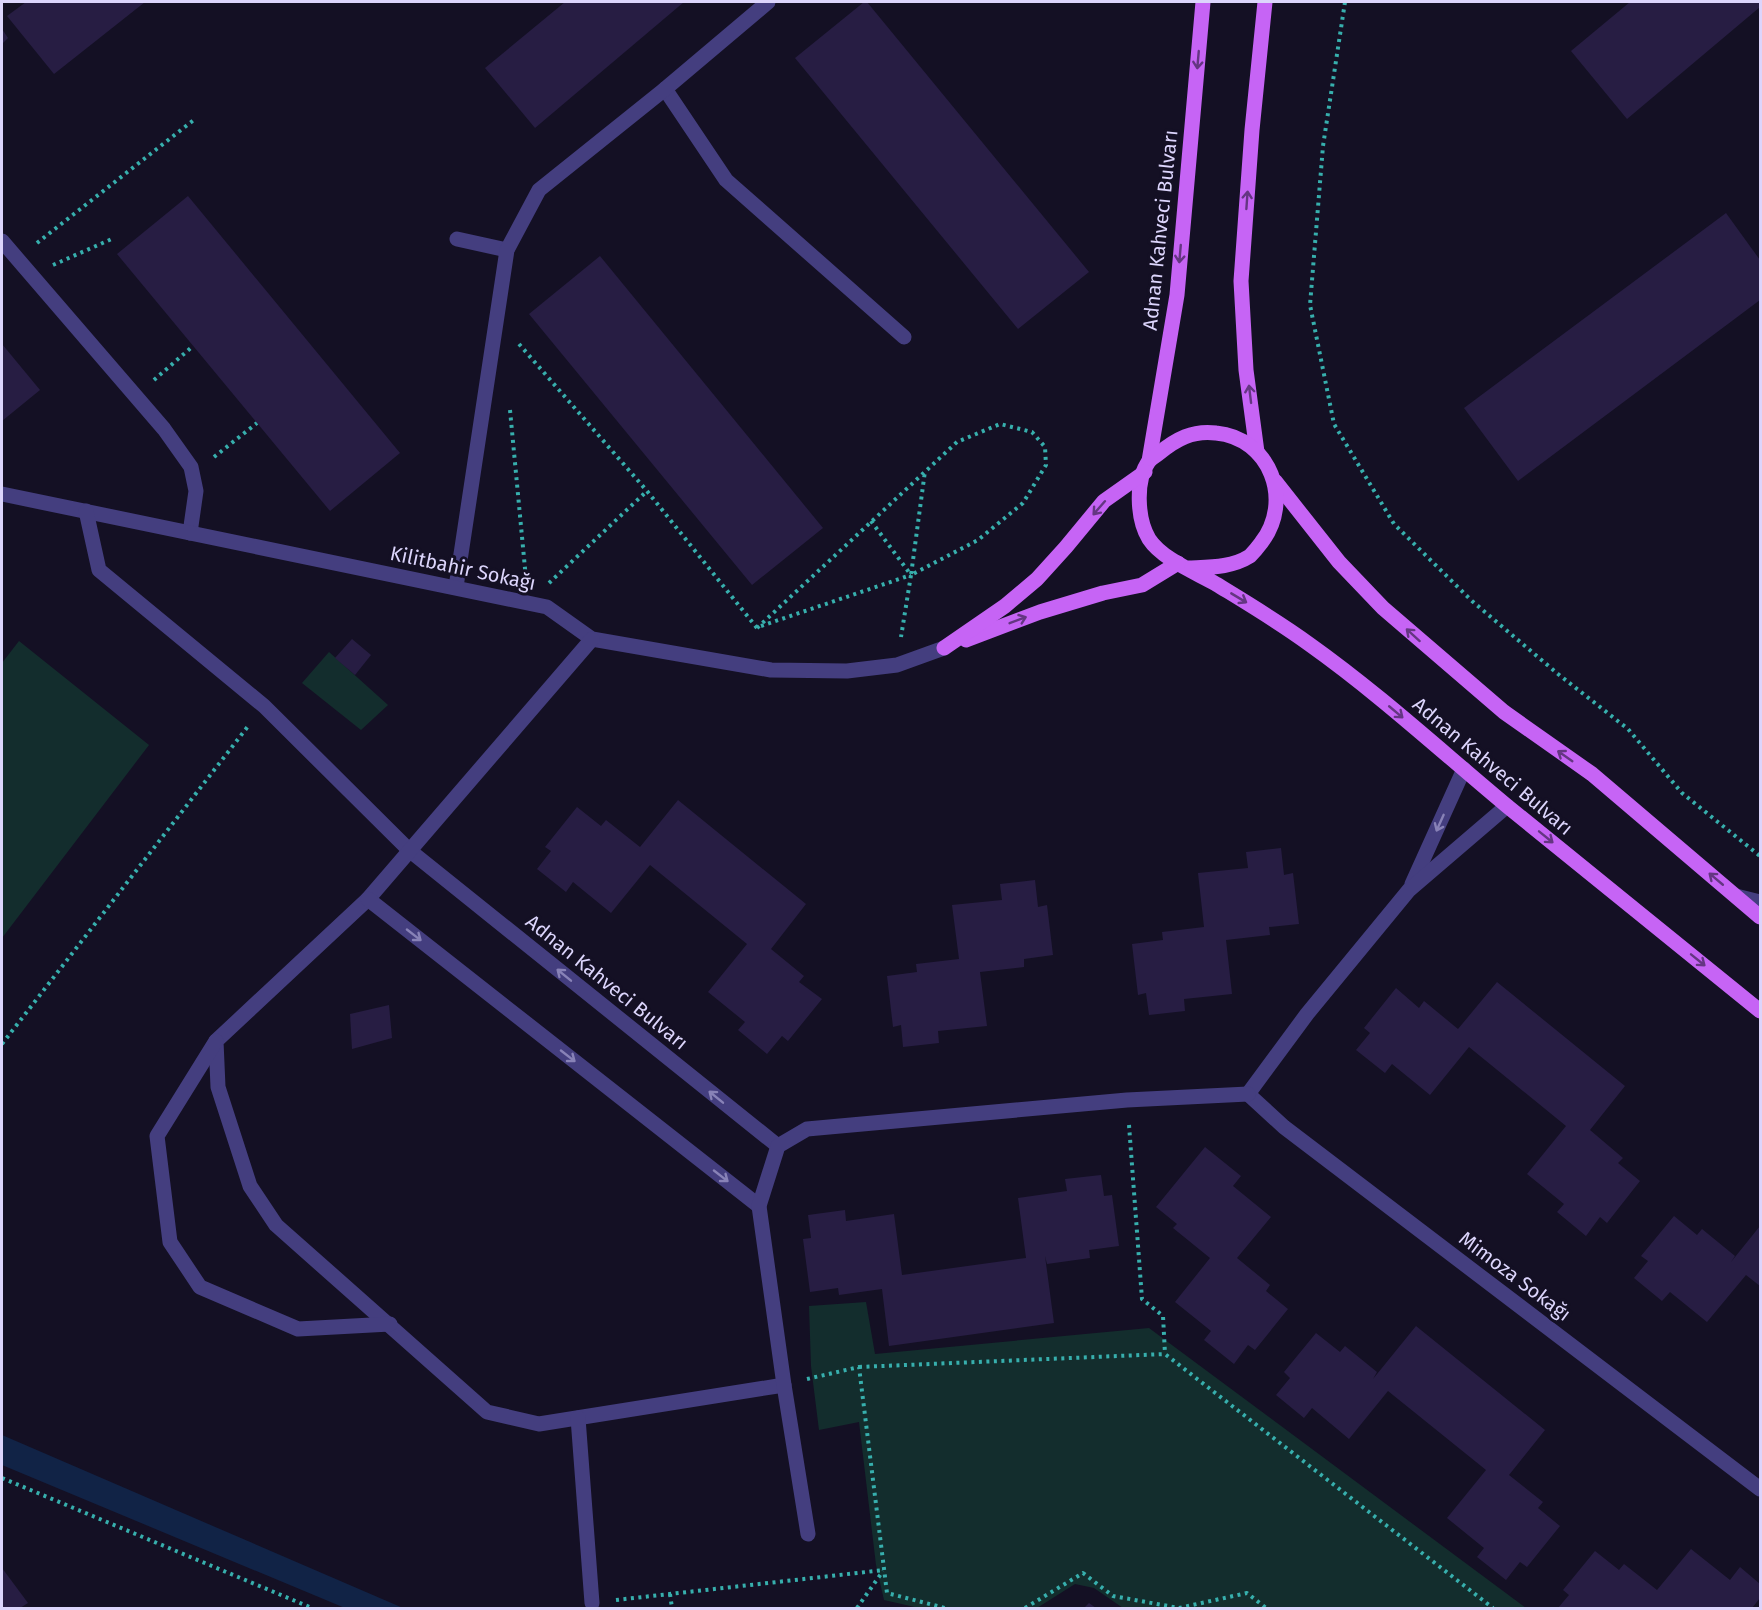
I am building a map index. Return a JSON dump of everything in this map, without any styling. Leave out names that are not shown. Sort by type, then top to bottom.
[{"type":"main road","name":"Adnan Kahveci Bulvarı","points":[[1147,467],[1177,295],[1203,2]]},
{"type":"main road","points":[[1257,452],[1246,370],[1241,281],[1252,130],[1265,2]]},
{"type":"main road","points":[[944,648],[1005,606],[1037,579],[1104,501],[1147,467],[1176,440],[1196,433],[1218,433],[1239,439],[1257,452],[1270,469],[1275,482],[1339,562],[1391,615],[1504,712],[1592,774],[1761,917]]},
{"type":"main road","points":[[1147,467],[1138,495],[1140,518],[1150,540],[1165,556],[1183,565],[1230,566],[1252,554],[1269,532],[1274,516],[1275,482]]},
{"type":"main road","name":"Adnan Kahveci Bulvarı","points":[[1183,565],[1253,606],[1309,644],[1365,687],[1507,806],[1761,1011]]},
{"type":"main road","points":[[944,648],[1040,612],[1103,593],[1142,585],[1183,565]]},
{"type":"street","points":[[456,587],[507,250],[539,190],[665,89],[768,2]]},
{"type":"street","points":[[665,89],[726,180],[904,337]]},
{"type":"street","points":[[457,239],[507,250]]},
{"type":"street","points":[[2,241],[164,429],[191,467],[196,491],[190,532]]},
{"type":"street","name":"Kilitbahir Sokağı","points":[[2,494],[528,602],[547,607],[592,639],[771,670],[847,671],[897,665],[944,648]]},
{"type":"street","name":"Adnan Kahveci Bulvarı","points":[[86,511],[99,570],[264,706],[409,850],[778,1146]]},
{"type":"street","points":[[390,1324],[298,1329],[200,1287],[170,1242],[157,1136],[216,1041],[368,899],[592,639]]},
{"type":"street","points":[[1409,890],[1464,769]]},
{"type":"street","points":[[808,1534],[759,1206],[778,1146],[807,1129],[1127,1100],[1248,1094],[1307,1014],[1409,890],[1507,806]]},
{"type":"street","points":[[1736,896],[1761,902]]},
{"type":"street","points":[[368,899],[759,1206]]},
{"type":"street","points":[[216,1041],[218,1087],[250,1186],[276,1225],[487,1412],[539,1424],[784,1385]]},
{"type":"street","name":"Mimoza Sokağı","points":[[1248,1094],[1284,1126],[1761,1488]]},
{"type":"street","points":[[578,1418],[592,1603]]},
{"type":"path","points":[[1345,2],[1323,146],[1310,305],[1334,424],[1394,524],[1472,601],[1558,674],[1628,729],[1682,792],[1761,856]]},
{"type":"path","points":[[17,259],[195,119]]},
{"type":"path","points":[[30,274],[114,238]]},
{"type":"path","points":[[512,350],[519,343],[647,491],[758,627]]},
{"type":"path","points":[[136,396],[193,346]]},
{"type":"path","points":[[510,403],[528,602]]},
{"type":"path","points":[[193,474],[257,423]]},
{"type":"path","points":[[1000,424],[1032,432],[1045,447],[1046,465],[1023,503],[978,540],[911,575],[758,627],[957,442],[1000,424]]},
{"type":"path","points":[[897,665],[925,471]]},
{"type":"path","points":[[528,602],[647,491]]},
{"type":"path","points":[[871,521],[911,575]]},
{"type":"path","points":[[2,1044],[264,706]]},
{"type":"path","points":[[1127,1100],[1142,1299],[1162,1316],[1165,1354]]},
{"type":"path","points":[[784,1385],[859,1367],[1165,1354],[1493,1608]]},
{"type":"path","points":[[859,1367],[887,1593],[945,1608]]},
{"type":"path","points":[[2,1478],[312,1608]]},
{"type":"path","points":[[592,1603],[884,1570]]},
{"type":"path","points":[[857,1608],[884,1570]]},
{"type":"path","points":[[1025,1608],[1083,1574],[1113,1596],[1179,1608],[1247,1593],[1266,1608]]},
{"type":"path","points":[[670,1594],[672,1608]]},
{"type":"path","points":[[1151,1603],[1154,1608]]},
{"type":"green space","points":[[19,641],[149,745],[2,938],[2,663]]},
{"type":"green space","points":[[329,652],[388,705],[361,730],[302,683]]},
{"type":"green space","points":[[866,1302],[875,1354],[1149,1328],[1526,1608],[1123,1608],[1094,1588],[1075,1584],[1037,1608],[919,1608],[884,1600],[876,1565],[859,1422],[819,1430],[811,1366],[809,1306]]},
{"type":"water","points":[[2,1435],[403,1608],[345,1608],[2,1465]]},
{"type":"building","points":[[26,2],[145,2],[54,74],[7,16]]},
{"type":"building","points":[[565,2],[684,2],[535,128],[485,68]]},
{"type":"building","points":[[864,2],[867,2],[1089,272],[1018,329],[795,58]]},
{"type":"building","points":[[1630,2],[1760,2],[1760,7],[1627,119],[1571,51]]},
{"type":"building","points":[[2,29],[8,38],[2,44]]},
{"type":"building","points":[[188,196],[400,453],[330,511],[117,254]]},
{"type":"building","points":[[1726,213],[1760,260],[1760,300],[1518,481],[1464,408]]},
{"type":"building","points":[[600,256],[823,528],[752,585],[529,314]]},
{"type":"building","points":[[2,344],[40,390],[2,421]]},
{"type":"building","points":[[352,639],[371,655],[355,675],[335,658]]},
{"type":"building","points":[[678,800],[806,904],[771,949],[804,976],[799,982],[822,999],[788,1041],[782,1036],[767,1054],[738,1030],[745,1022],[708,992],[747,944],[650,865],[611,913],[573,882],[566,892],[537,869],[551,851],[545,847],[577,807],[601,826],[606,820],[640,847]]},
{"type":"building","points":[[1281,848],[1284,875],[1293,873],[1299,924],[1269,927],[1270,935],[1226,940],[1232,994],[1184,999],[1185,1011],[1149,1015],[1146,993],[1138,995],[1132,944],[1163,940],[1162,932],[1204,927],[1198,873],[1248,868],[1246,852]]},
{"type":"building","points":[[1035,880],[1038,907],[1047,905],[1053,955],[1024,959],[1024,967],[980,972],[987,1026],[938,1031],[939,1043],[903,1047],[901,1025],[893,1027],[887,976],[917,972],[916,964],[959,959],[952,905],[1002,900],[1000,884]]},
{"type":"building","points":[[1497,982],[1625,1086],[1590,1130],[1623,1158],[1618,1163],[1640,1181],[1607,1223],[1600,1217],[1586,1236],[1557,1212],[1564,1204],[1527,1174],[1566,1126],[1469,1047],[1430,1095],[1392,1064],[1385,1073],[1356,1050],[1370,1033],[1364,1028],[1396,988],[1419,1008],[1424,1001],[1458,1029]]},
{"type":"building","points":[[389,1005],[392,1038],[352,1049],[350,1014]]},
{"type":"building","points":[[1205,1147],[1241,1176],[1233,1186],[1271,1217],[1237,1258],[1270,1285],[1266,1291],[1288,1309],[1255,1350],[1248,1345],[1234,1364],[1204,1340],[1211,1331],[1175,1302],[1210,1258],[1173,1228],[1177,1224],[1156,1207]]},
{"type":"building","points":[[1101,1175],[1104,1196],[1112,1195],[1119,1246],[1089,1250],[1090,1258],[1047,1264],[1045,1256],[1054,1323],[889,1346],[882,1289],[839,1295],[838,1288],[810,1292],[803,1239],[811,1238],[808,1215],[845,1210],[846,1221],[894,1214],[902,1275],[1026,1258],[1018,1198],[1067,1191],[1065,1179]]},
{"type":"building","points":[[1674,1216],[1697,1235],[1702,1229],[1735,1256],[1731,1262],[1760,1226],[1760,1286],[1746,1275],[1707,1322],[1670,1292],[1662,1301],[1634,1278],[1648,1261],[1641,1256]]},
{"type":"building","points":[[1416,1326],[1545,1430],[1509,1475],[1543,1502],[1538,1508],[1560,1526],[1527,1567],[1520,1562],[1506,1580],[1477,1557],[1484,1548],[1447,1518],[1486,1470],[1388,1391],[1349,1439],[1312,1408],[1304,1418],[1276,1395],[1290,1378],[1284,1372],[1316,1333],[1340,1352],[1345,1346],[1377,1372],[1373,1379]]},
{"type":"building","points":[[1691,1549],[1730,1580],[1740,1567],[1760,1584],[1760,1598],[1752,1608],[1558,1608],[1569,1595],[1563,1590],[1595,1551],[1619,1570],[1624,1564],[1657,1590]]},
{"type":"building","points":[[2,1568],[28,1603],[20,1608],[2,1608]]},
{"type":"building","points":[[1089,1603],[1096,1608],[1084,1608]]}]
